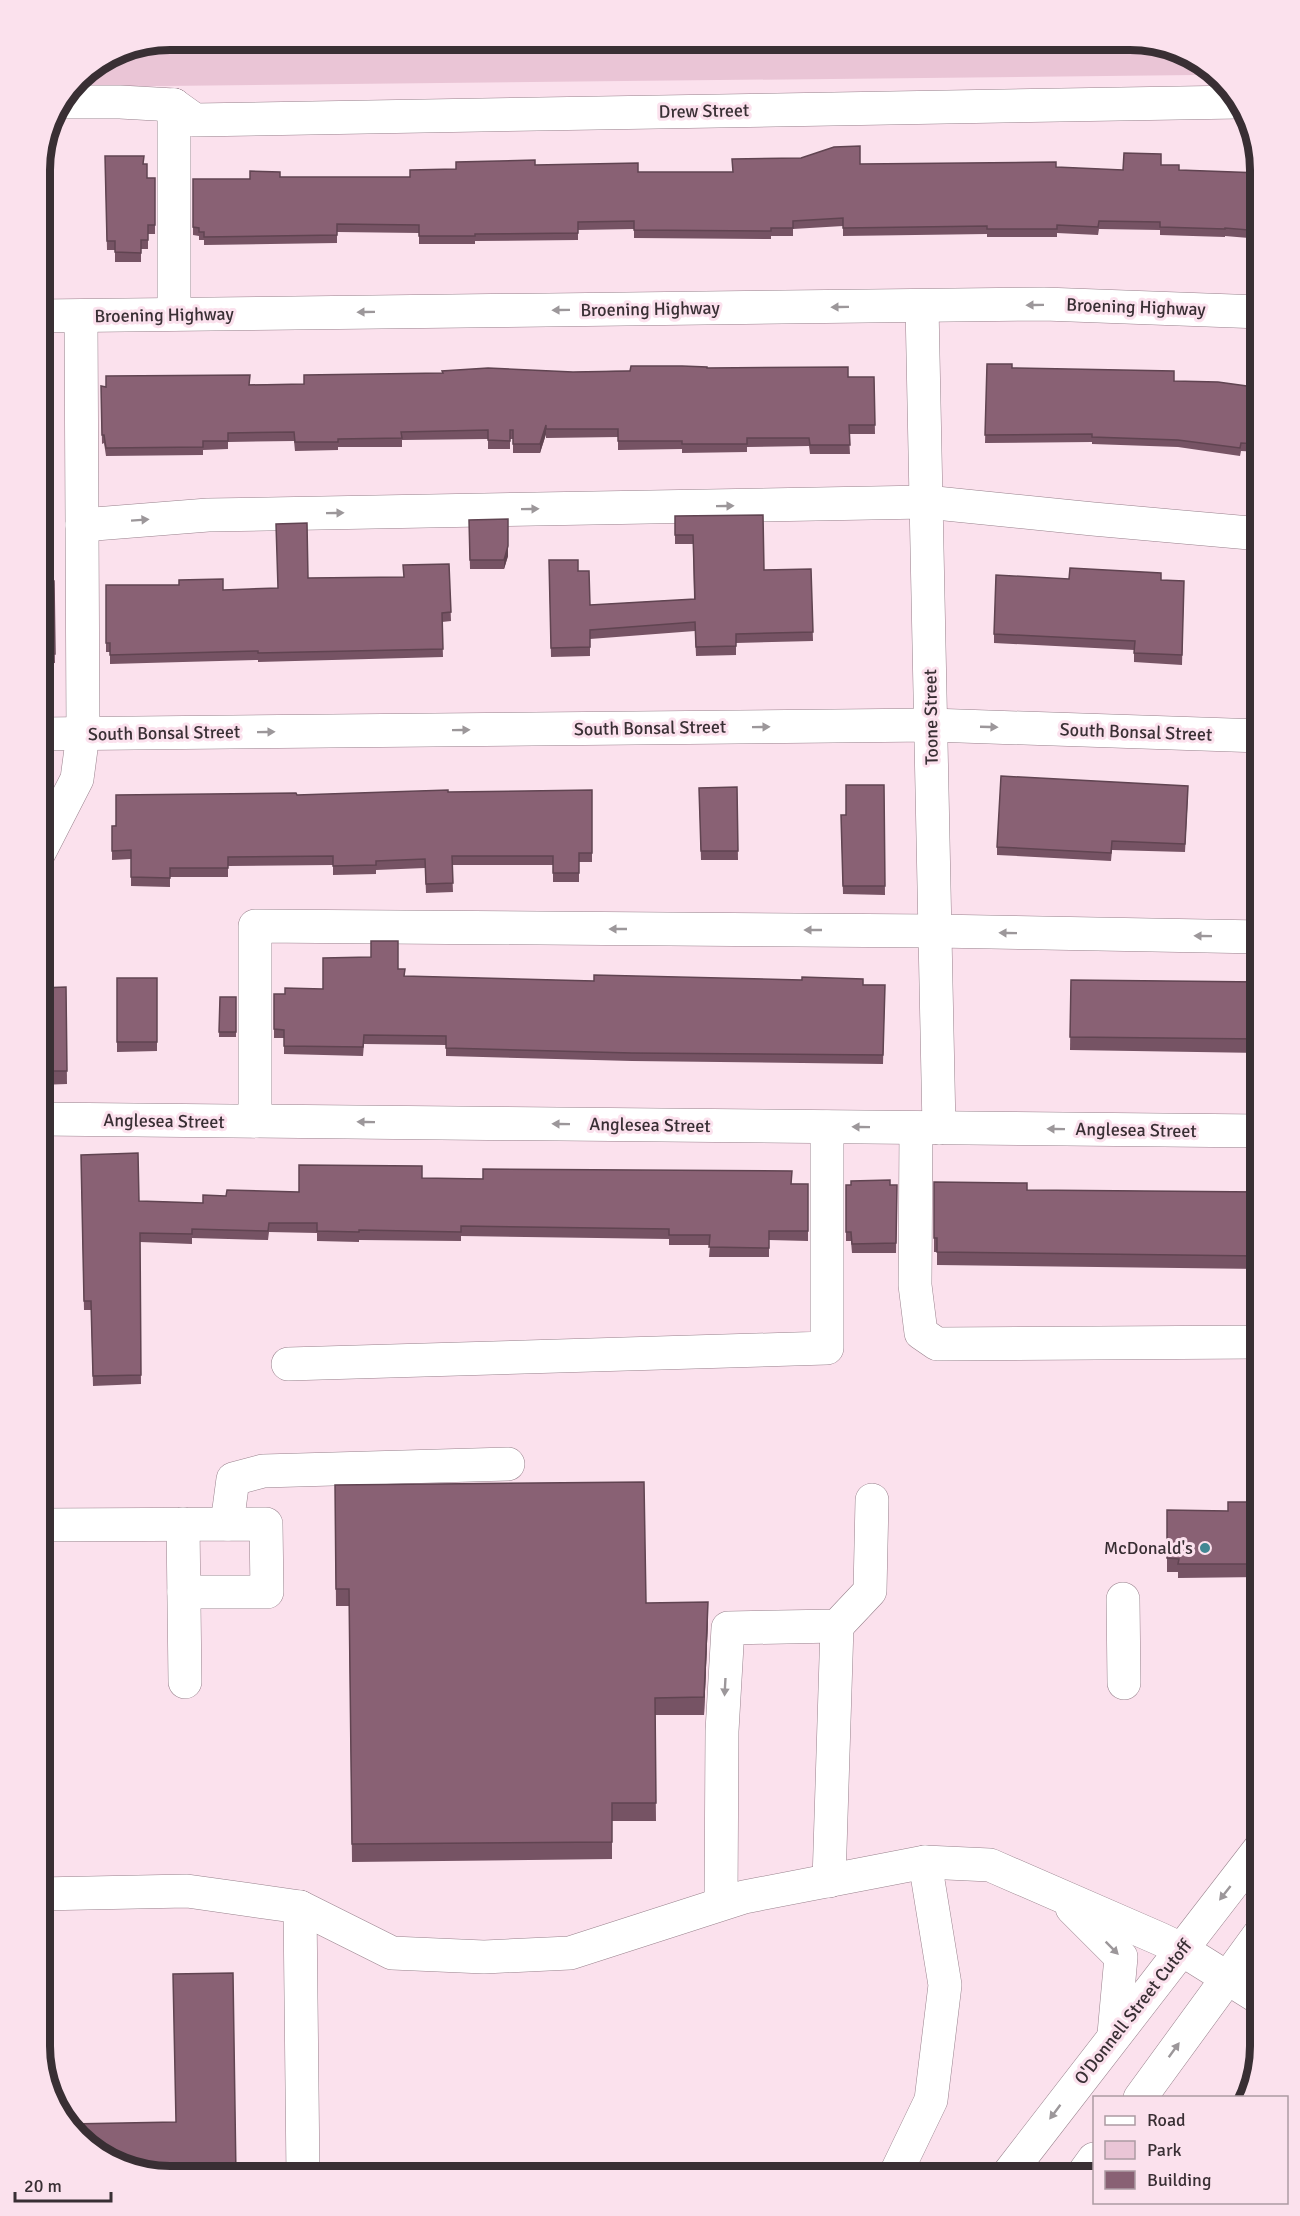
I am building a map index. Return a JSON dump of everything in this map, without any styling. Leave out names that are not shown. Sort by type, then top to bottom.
[{"type":"street","points":[[71,102],[174,105],[174,314]]},
{"type":"street","name":"Drew Street","points":[[174,105],[195,120],[1229,102]]},
{"type":"street","name":"Broening Highway","points":[[50,316],[1044,304],[1250,311]]},
{"type":"street","name":"Toone Street","points":[[922,306],[935,931],[927,1128],[915,1285],[921,1333],[937,1344],[1250,1342]]},
{"type":"street","points":[[50,831],[77,778],[83,734],[81,316]]},
{"type":"street","points":[[82,525],[208,515],[926,502],[1250,533]]},
{"type":"street","name":"South Bonsal Street","points":[[50,734],[931,725],[1250,736]]},
{"type":"street","points":[[255,1121],[255,926],[935,931],[1250,937]]},
{"type":"street","name":"Anglesea Street","points":[[50,1119],[1250,1131]]},
{"type":"street","points":[[288,1364],[827,1348],[827,1127]]},
{"type":"street","points":[[227,1524],[233,1479],[263,1471],[508,1464]]},
{"type":"street","points":[[829,1881],[837,1626],[870,1592],[872,1500]]},
{"type":"street","points":[[183,1524],[185,1682]]},
{"type":"street","points":[[50,1525],[266,1524],[267,1592],[184,1592]]},
{"type":"street","points":[[1123,1599],[1124,1683]]},
{"type":"street","points":[[721,1903],[722,1731],[728,1628],[837,1626]]},
{"type":"street","name":"O'Donnell Street Cutoff","points":[[1014,2166],[1114,2034],[1250,1861]]},
{"type":"street","points":[[899,2166],[931,2100],[945,1985],[925,1863]]},
{"type":"street","points":[[50,1894],[187,1891],[300,1907],[392,1953],[484,1957],[570,1953],[721,1903],[925,1863],[990,1865],[1056,1892],[1181,1949],[1250,1992]]},
{"type":"street","points":[[1056,1892],[1121,1957],[1114,2034]]},
{"type":"street","points":[[300,1907],[303,2166]]},
{"type":"street","points":[[1141,2096],[1250,1947]]},
{"type":"green space","points":[[170,50],[1138,50],[1154,52],[1184,62],[1196,69],[1196,75],[83,87],[96,74],[131,56]]},
{"type":"building","points":[[860,146],[860,164],[1056,162],[1056,167],[1123,170],[1124,153],[1161,154],[1161,165],[1179,165],[1179,170],[1250,173],[1250,230],[1160,227],[1160,222],[1099,221],[1098,227],[1057,225],[1057,229],[987,229],[987,226],[843,228],[843,218],[793,221],[793,228],[771,228],[771,231],[634,230],[634,221],[578,222],[578,233],[475,234],[475,236],[419,236],[419,225],[337,224],[337,235],[204,237],[204,232],[199,232],[199,228],[193,227],[193,179],[250,179],[250,171],[280,172],[280,177],[410,177],[410,170],[456,169],[456,162],[535,160],[535,165],[638,163],[638,172],[733,172],[732,159],[801,158],[834,147]]},
{"type":"building","points":[[105,156],[144,156],[143,164],[147,164],[147,178],[155,178],[155,225],[148,225],[148,240],[141,240],[141,253],[115,252],[115,241],[107,241]]},
{"type":"building","points":[[987,364],[1012,364],[1012,368],[1174,371],[1174,381],[1218,382],[1250,386],[1250,443],[1241,443],[1240,448],[1178,440],[1092,437],[1092,434],[985,435]]},
{"type":"building","points":[[631,366],[848,367],[848,377],[874,377],[875,425],[849,425],[850,445],[810,445],[809,438],[747,438],[747,444],[618,441],[618,429],[546,429],[546,425],[540,444],[513,444],[513,430],[510,430],[510,441],[488,440],[488,430],[401,432],[402,438],[338,439],[338,442],[295,442],[294,432],[228,433],[228,441],[203,441],[203,447],[106,448],[104,435],[102,435],[101,386],[106,387],[106,376],[250,375],[249,385],[304,384],[304,375],[443,373],[442,371],[488,368],[573,372],[630,371]]},
{"type":"building","points":[[763,515],[764,570],[811,569],[813,632],[736,634],[736,646],[696,647],[695,622],[590,630],[590,647],[551,648],[549,560],[578,560],[578,571],[589,571],[590,605],[695,599],[693,535],[675,535],[675,516]]},
{"type":"building","points":[[508,519],[508,546],[504,560],[470,560],[469,520]]},
{"type":"building","points":[[307,523],[308,578],[404,577],[403,565],[449,564],[451,612],[442,613],[443,649],[110,655],[110,643],[106,643],[106,585],[179,585],[179,580],[223,579],[223,590],[278,588],[276,524]]},
{"type":"building","points":[[1070,568],[1161,573],[1161,580],[1184,581],[1182,655],[1134,653],[1135,641],[994,634],[996,575],[1069,579]]},
{"type":"building","points":[[50,581],[54,581],[55,654],[50,654]]},
{"type":"building","points":[[1001,776],[1188,786],[1185,844],[1112,841],[1111,853],[997,847]]},
{"type":"building","points":[[846,785],[884,785],[885,886],[843,886],[841,815],[846,815]]},
{"type":"building","points":[[737,787],[738,851],[701,851],[699,788]]},
{"type":"building","points":[[448,790],[448,792],[592,790],[592,853],[579,853],[579,873],[553,873],[553,856],[452,856],[453,883],[426,884],[425,859],[376,861],[376,865],[333,866],[333,856],[228,857],[228,868],[170,868],[170,878],[131,877],[131,850],[112,851],[112,826],[116,826],[116,795],[296,793],[297,795]]},
{"type":"building","points":[[371,941],[398,941],[398,969],[405,969],[404,976],[594,981],[594,975],[802,980],[802,977],[863,979],[863,985],[885,985],[883,1055],[632,1053],[446,1048],[446,1036],[364,1035],[363,1047],[284,1046],[284,1030],[274,1029],[274,994],[285,994],[285,988],[323,989],[323,958],[371,957]]},
{"type":"building","points":[[117,978],[157,978],[157,1042],[117,1042]]},
{"type":"building","points":[[1071,980],[1250,982],[1250,1039],[1070,1037]]},
{"type":"building","points":[[66,987],[67,1071],[50,1071],[50,988]]},
{"type":"building","points":[[220,997],[236,997],[236,1032],[219,1032]]},
{"type":"building","points":[[138,1153],[139,1201],[203,1203],[203,1195],[226,1196],[227,1190],[299,1192],[299,1165],[422,1166],[422,1178],[483,1179],[483,1169],[792,1171],[791,1184],[808,1184],[808,1231],[769,1231],[769,1248],[709,1247],[710,1235],[669,1235],[669,1229],[461,1226],[461,1232],[359,1230],[359,1232],[317,1231],[317,1223],[269,1223],[268,1231],[192,1229],[192,1234],[140,1233],[141,1375],[93,1376],[91,1301],[84,1301],[81,1155]]},
{"type":"building","points":[[890,1180],[890,1185],[897,1185],[896,1243],[852,1244],[851,1232],[846,1232],[846,1185],[851,1185],[851,1181]]},
{"type":"building","points":[[934,1182],[1027,1183],[1027,1190],[1250,1192],[1250,1256],[937,1252],[937,1238],[934,1238]]},
{"type":"building","points":[[644,1482],[646,1603],[708,1602],[704,1697],[655,1698],[656,1803],[612,1803],[612,1842],[352,1844],[349,1589],[336,1589],[335,1485]]},
{"type":"building","name":"McDonald's","points":[[1228,1502],[1250,1502],[1250,1564],[1178,1564],[1179,1559],[1167,1558],[1167,1510],[1228,1511]]},
{"type":"building","points":[[233,1973],[236,2166],[146,2164],[116,2154],[90,2137],[78,2124],[176,2122],[173,1974]]},
{"type":"place","name":"McDonald's","points":[[1205,1548]]}]
